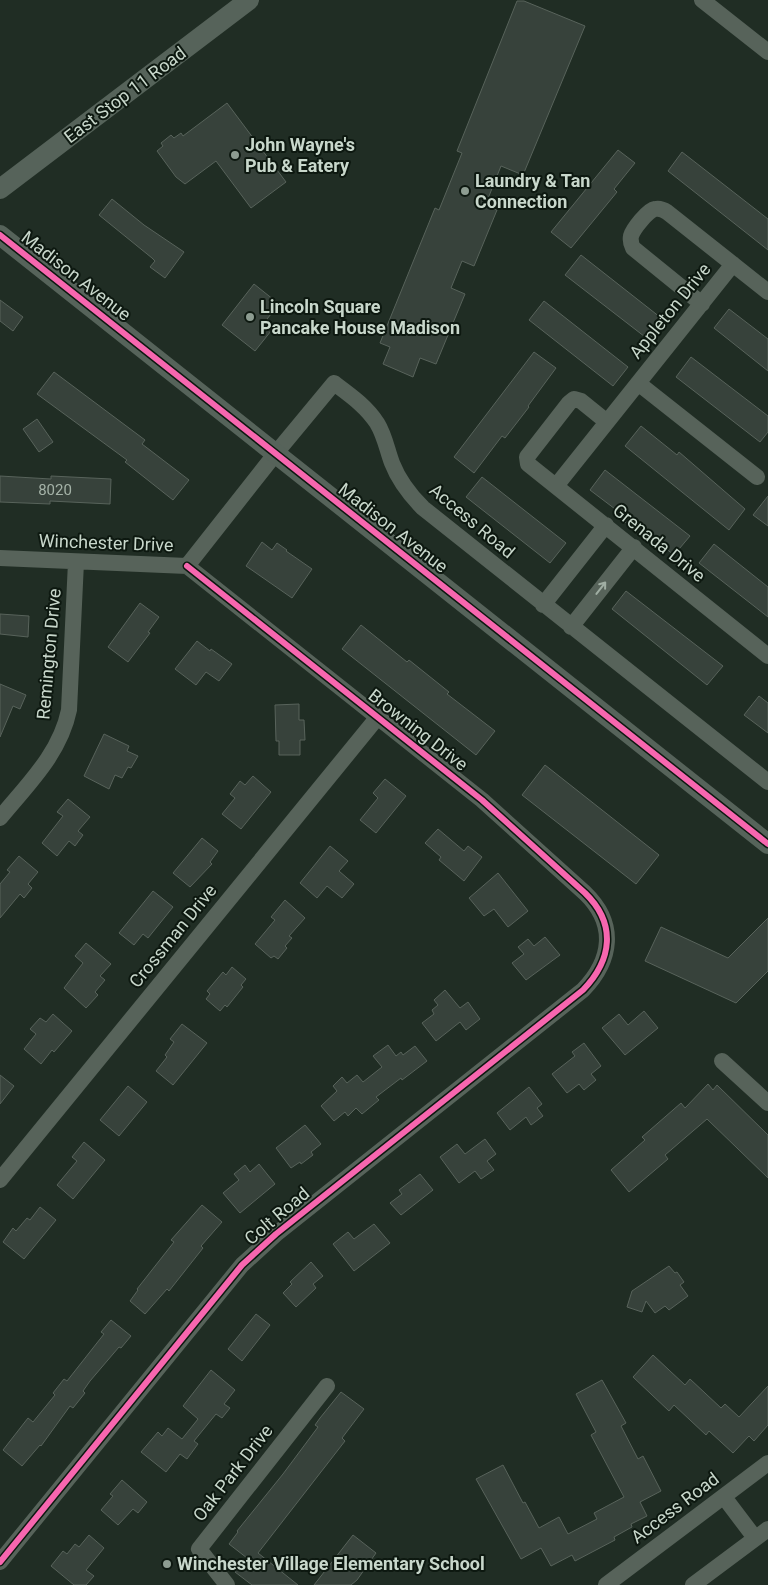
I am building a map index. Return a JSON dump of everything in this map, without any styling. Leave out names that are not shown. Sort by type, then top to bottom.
[{"type":"main road","name":"East Stop 11 Road","points":[[0,189],[249,0]]},
{"type":"main road","name":"Madison Avenue","points":[[0,235],[768,844]]},
{"type":"street","points":[[702,0],[768,52]]},
{"type":"street","points":[[702,304],[633,248],[631,236],[646,214],[656,209],[664,210],[768,292]]},
{"type":"street","name":"Appleton Drive","points":[[556,486],[733,264]]},
{"type":"street","name":"Access Road","points":[[276,453],[334,383],[361,404],[372,416],[382,432],[397,474],[418,504],[768,782]]},
{"type":"street","name":"Appleton Drive","points":[[638,383],[757,478]]},
{"type":"street","name":"Grenada Drive","points":[[607,422],[581,401],[574,399],[527,457],[530,467],[634,547],[768,656]]},
{"type":"street","name":"Winchester Drive","points":[[0,558],[187,566],[276,453]]},
{"type":"street","points":[[543,605],[606,525]]},
{"type":"street","points":[[571,627],[634,547]]},
{"type":"street","name":"Remington Drive","points":[[0,818],[50,757],[64,728],[69,710],[76,562]]},
{"type":"street","name":"Browning Drive","points":[[187,566],[482,800],[589,897],[602,917],[607,936]]},
{"type":"street","name":"Crossman Drive","points":[[0,1180],[378,718]]},
{"type":"street","name":"Colt Road","points":[[0,1562],[242,1266],[276,1234],[583,990],[599,972],[606,955],[607,936]]},
{"type":"street","points":[[722,1060],[768,1103]]},
{"type":"street","name":"Oak Park Drive","points":[[227,1585],[199,1549],[327,1386]]},
{"type":"street","name":"Access Road","points":[[606,1585],[768,1463]]},
{"type":"street","points":[[693,1585],[762,1534],[724,1497]]},
{"type":"building","name":"Laundry & Tan Connection","points":[[517,1],[524,1],[585,26],[523,175],[501,166],[485,206],[497,210],[474,266],[462,261],[451,288],[465,294],[436,364],[420,358],[413,377],[383,364],[390,347],[380,343],[435,208],[439,210],[462,153],[457,151]]},
{"type":"building","points":[[227,103],[286,182],[251,208],[216,161],[185,184],[176,177],[157,151],[163,146],[161,143],[171,135],[174,138],[181,133],[183,136]]},
{"type":"building","points":[[618,150],[635,163],[614,189],[617,192],[571,248],[551,232]]},
{"type":"building","points":[[682,152],[768,219],[768,250],[668,171]]},
{"type":"building","points":[[112,199],[144,225],[184,252],[165,278],[150,267],[155,261],[152,258],[99,215]]},
{"type":"building","points":[[581,255],[665,321],[649,340],[565,275]]},
{"type":"building","points":[[254,284],[279,304],[267,319],[275,326],[255,351],[222,325]]},
{"type":"building","points":[[0,300],[23,317],[13,331],[0,321]]},
{"type":"building","points":[[544,301],[628,367],[613,386],[529,320]]},
{"type":"building","points":[[729,309],[768,339],[768,371],[714,328]]},
{"type":"building","points":[[534,352],[556,368],[505,438],[502,436],[474,473],[454,457]]},
{"type":"building","points":[[691,357],[768,416],[768,432],[760,442],[676,377]]},
{"type":"building","points":[[54,372],[145,440],[142,444],[189,480],[173,500],[125,462],[127,460],[37,394]]},
{"type":"building","points":[[37,419],[53,442],[39,452],[23,429]]},
{"type":"building","points":[[641,426],[677,455],[679,452],[745,509],[729,530],[625,446]]},
{"type":"building","points":[[605,470],[690,536],[674,555],[646,533],[644,537],[616,515],[619,512],[590,490]]},
{"type":"building","points":[[0,476],[51,479],[51,476],[111,479],[110,504],[50,501],[50,504],[0,502]]},
{"type":"building","points":[[482,477],[566,543],[550,563],[466,497]]},
{"type":"building","points":[[768,496],[768,526],[753,515]]},
{"type":"building","points":[[262,542],[272,550],[277,543],[312,569],[292,598],[246,566]]},
{"type":"building","points":[[714,544],[768,587],[768,617],[699,563]]},
{"type":"building","points":[[626,591],[723,666],[707,685],[612,609]]},
{"type":"building","points":[[140,603],[159,617],[148,632],[150,633],[128,662],[108,647]]},
{"type":"building","points":[[0,614],[29,616],[28,637],[0,634]]},
{"type":"building","points":[[361,625],[407,662],[409,660],[449,692],[447,694],[495,731],[476,755],[342,649]]},
{"type":"building","points":[[197,641],[232,664],[219,681],[206,672],[196,685],[175,669]]},
{"type":"building","points":[[0,684],[26,695],[20,709],[13,706],[0,737]]},
{"type":"building","points":[[759,696],[768,703],[768,733],[744,715]]},
{"type":"building","points":[[299,704],[299,720],[304,720],[305,740],[300,740],[300,755],[279,755],[279,741],[276,741],[275,705]]},
{"type":"building","points":[[104,734],[129,746],[127,751],[138,756],[131,768],[128,767],[122,778],[115,775],[109,789],[84,776]]},
{"type":"building","points":[[545,765],[659,855],[636,884],[522,795]]},
{"type":"building","points":[[253,776],[271,792],[241,829],[222,814],[235,798],[230,794],[240,781],[245,785]]},
{"type":"building","points":[[385,779],[406,796],[376,833],[360,820],[378,798],[373,793]]},
{"type":"building","points":[[68,799],[90,817],[78,831],[83,835],[75,846],[69,841],[57,856],[42,843],[63,816],[57,812]]},
{"type":"building","points":[[438,829],[464,851],[468,846],[482,857],[464,881],[439,860],[441,857],[425,843]]},
{"type":"building","points":[[202,838],[218,851],[210,862],[212,864],[190,887],[173,873]]},
{"type":"building","points":[[330,846],[348,861],[339,871],[354,884],[342,898],[327,886],[317,898],[300,883]]},
{"type":"building","points":[[19,856],[38,872],[28,884],[32,888],[24,898],[20,894],[0,918],[0,884],[10,872],[7,870]]},
{"type":"building","points":[[498,873],[528,911],[508,927],[494,909],[484,916],[469,898]]},
{"type":"building","points":[[153,891],[173,907],[148,938],[143,934],[134,945],[119,933]]},
{"type":"building","points":[[285,900],[305,918],[289,936],[292,938],[278,959],[274,956],[271,958],[255,944],[275,920],[271,917]]},
{"type":"building","points":[[768,918],[768,971],[736,1003],[645,961],[661,927],[728,958]]},
{"type":"building","points":[[545,937],[560,955],[526,980],[512,963],[524,954],[518,947],[528,939],[534,946]]},
{"type":"building","points":[[86,943],[111,964],[100,976],[105,980],[95,992],[98,995],[86,1008],[64,988],[83,963],[75,956]]},
{"type":"building","points":[[232,967],[246,979],[241,985],[243,987],[227,1007],[225,1005],[220,1011],[206,999],[210,994],[207,991],[223,972],[226,975]]},
{"type":"building","points":[[445,990],[460,1008],[468,1002],[480,1019],[466,1030],[460,1022],[436,1041],[422,1023],[434,1014],[432,1010],[438,1005],[434,1000]]},
{"type":"building","points":[[644,1011],[658,1028],[625,1055],[602,1028],[619,1014],[628,1025]]},
{"type":"building","points":[[53,1014],[72,1031],[54,1052],[52,1050],[41,1064],[24,1049],[36,1034],[30,1029],[40,1018],[46,1022]]},
{"type":"building","points":[[182,1024],[207,1043],[173,1085],[156,1071],[167,1057],[165,1055],[174,1042],[170,1039]]},
{"type":"building","points":[[584,1043],[601,1066],[591,1074],[596,1080],[584,1090],[579,1084],[567,1093],[552,1074],[575,1056],[572,1052]]},
{"type":"building","points":[[388,1045],[396,1056],[401,1052],[403,1055],[415,1046],[427,1061],[376,1097],[379,1100],[362,1114],[356,1108],[348,1116],[345,1112],[334,1121],[321,1106],[337,1091],[333,1086],[342,1077],[347,1083],[357,1075],[363,1082],[382,1067],[373,1056]]},
{"type":"building","points":[[0,1075],[14,1086],[0,1104]]},
{"type":"building","points":[[708,1084],[713,1090],[717,1085],[768,1135],[768,1178],[707,1119],[665,1155],[668,1159],[629,1192],[611,1170],[645,1140],[642,1137],[681,1103],[685,1108]]},
{"type":"building","points":[[128,1086],[147,1102],[119,1136],[100,1120]]},
{"type":"building","points":[[529,1087],[542,1104],[537,1108],[543,1116],[531,1125],[526,1117],[510,1130],[497,1113]]},
{"type":"building","points":[[305,1125],[321,1144],[311,1152],[313,1155],[301,1164],[300,1162],[291,1168],[276,1148]]},
{"type":"building","points":[[485,1139],[496,1154],[487,1161],[494,1170],[481,1179],[475,1171],[459,1183],[440,1157],[457,1144],[465,1154]]},
{"type":"building","points":[[84,1142],[105,1160],[73,1199],[57,1185],[77,1161],[72,1157]]},
{"type":"building","points":[[259,1164],[275,1184],[240,1213],[223,1193],[239,1180],[234,1174],[245,1165],[250,1172]]},
{"type":"building","points":[[420,1174],[433,1190],[401,1215],[390,1203],[402,1194],[399,1190]]},
{"type":"building","points":[[202,1205],[222,1222],[201,1246],[203,1248],[169,1291],[167,1289],[145,1314],[130,1301],[137,1289],[174,1242],[171,1240]]},
{"type":"building","points":[[40,1207],[56,1220],[24,1259],[3,1242],[13,1228],[16,1231],[27,1218],[30,1220]]},
{"type":"building","points":[[374,1224],[390,1243],[354,1271],[333,1244],[348,1232],[354,1239]]},
{"type":"building","points":[[311,1262],[323,1276],[313,1284],[316,1288],[296,1307],[283,1293],[292,1284],[290,1282]]},
{"type":"building","points":[[669,1266],[675,1273],[677,1272],[684,1282],[680,1285],[688,1296],[669,1310],[665,1306],[655,1313],[646,1301],[642,1312],[627,1307],[632,1291]]},
{"type":"building","points":[[256,1314],[270,1325],[242,1361],[228,1349]]},
{"type":"building","points":[[111,1320],[131,1336],[90,1381],[83,1391],[85,1393],[73,1408],[70,1406],[41,1446],[22,1466],[3,1450],[28,1418],[33,1422],[55,1395],[53,1393],[64,1379],[67,1381],[104,1334],[101,1332]]},
{"type":"building","points":[[653,1355],[685,1385],[690,1379],[721,1408],[725,1404],[739,1417],[768,1386],[768,1425],[754,1441],[749,1436],[733,1453],[709,1431],[706,1435],[674,1405],[669,1411],[633,1377]]},
{"type":"building","points":[[211,1370],[235,1390],[224,1404],[230,1408],[222,1418],[216,1414],[194,1441],[198,1444],[187,1459],[180,1454],[166,1472],[141,1452],[158,1432],[162,1436],[168,1428],[182,1439],[198,1419],[183,1406]]},
{"type":"building","points":[[602,1380],[626,1423],[621,1426],[638,1459],[643,1456],[661,1491],[640,1502],[647,1516],[631,1524],[632,1527],[614,1537],[615,1540],[575,1561],[572,1555],[551,1566],[541,1548],[521,1559],[476,1479],[503,1465],[539,1528],[559,1517],[568,1534],[597,1519],[594,1513],[624,1497],[591,1435],[596,1432],[576,1394]]},
{"type":"building","points":[[341,1392],[364,1409],[342,1438],[345,1441],[258,1553],[298,1585],[252,1585],[235,1572],[247,1558],[229,1544],[237,1531],[318,1427],[315,1425]]},
{"type":"building","points":[[122,1480],[147,1502],[138,1513],[133,1509],[118,1525],[101,1510],[113,1496],[110,1494]]},
{"type":"building","points":[[89,1535],[104,1548],[86,1570],[94,1576],[86,1585],[74,1585],[51,1566],[63,1551],[67,1554],[75,1544],[79,1547]]},
{"type":"building","points":[[353,1535],[376,1553],[357,1580],[351,1585],[314,1585]]},
{"type":"cycle path","points":[[0,235],[768,844]]},
{"type":"cycle path","points":[[0,1562],[242,1265],[276,1234],[583,990],[600,967],[605,954],[607,942],[606,929],[602,917],[585,893],[482,800],[187,566]]},
{"type":"place","name":"John Wayne's Pub & Eatery","points":[[235,155]]},
{"type":"place","name":"Laundry & Tan Connection","points":[[465,191]]},
{"type":"place","name":"Lincoln Square Pancake House Madison","points":[[250,317]]},
{"type":"place","name":"Winchester Village Elementary School","points":[[167,1564]]}]
